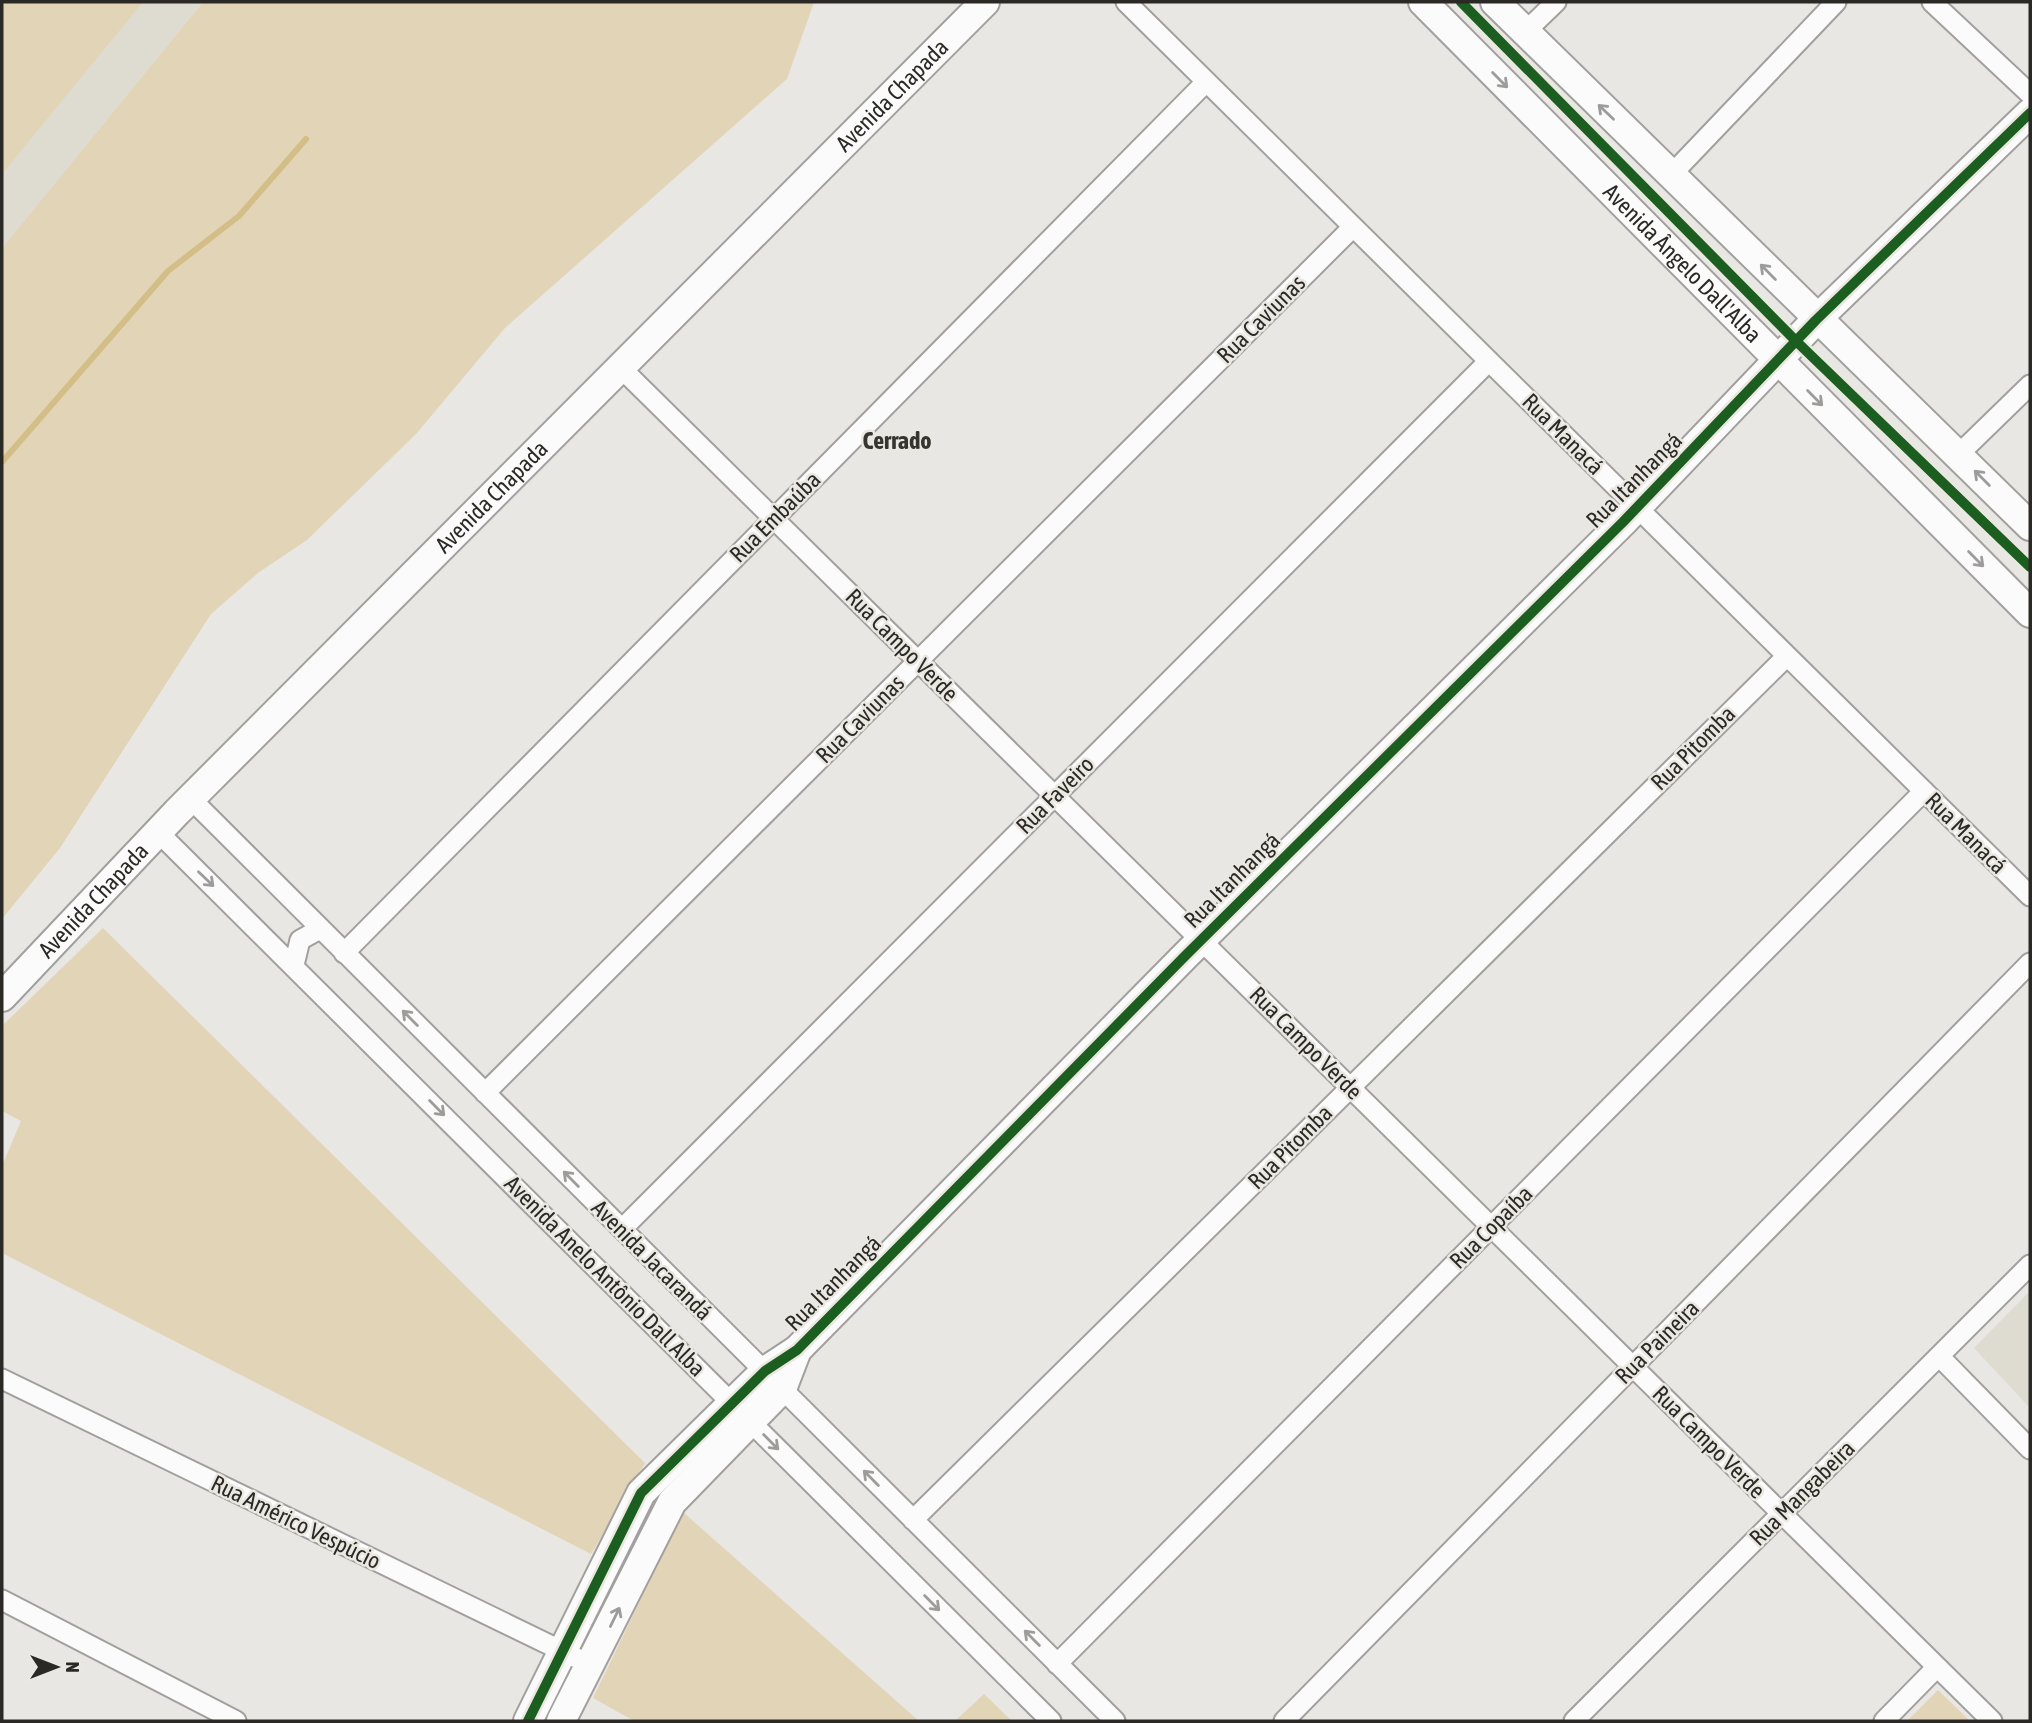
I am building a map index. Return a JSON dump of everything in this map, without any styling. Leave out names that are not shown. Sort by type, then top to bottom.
[{"type":"street","name":"Avenida Chapada","points":[[2,998],[157,831],[985,2]]},
{"type":"street","name":"Rua Manacá","points":[[1126,2],[2030,896]]},
{"type":"street","name":"Avenida Ângelo Dall'Alba","points":[[1423,2],[2030,612]]},
{"type":"street","points":[[1494,2],[1816,320],[1959,454],[2030,526]]},
{"type":"street","points":[[1525,32],[1556,2]]},
{"type":"street","points":[[1671,175],[1836,2]]},
{"type":"street","points":[[1933,2],[2030,94]]},
{"type":"street","name":"Rua Embaúba","points":[[344,953],[1206,82]]},
{"type":"street","name":"Rua Itanhangá","points":[[528,1721],[641,1493],[741,1412],[773,1380],[797,1350],[1201,940],[1637,507],[1779,362],[1816,320],[2030,113]]},
{"type":"street","name":"Rua Caviunas","points":[[485,1093],[1353,227]]},
{"type":"street","name":"Rua Faveiro","points":[[622,1229],[1489,362]]},
{"type":"street","name":"Rua Campo Verde","points":[[619,366],[1992,1721]]},
{"type":"street","points":[[1959,454],[2030,385]]},
{"type":"street","name":"Rua Pitomba","points":[[913,1520],[1787,656]]},
{"type":"street","name":"Rua Copaíba","points":[[1057,1664],[1924,791]]},
{"type":"street","name":"Avenida Jacarandá","points":[[190,798],[1115,1721]]},
{"type":"street","name":"Avenida Anelo Antônio Dall Alba","points":[[157,831],[1051,1721]]},
{"type":"street","points":[[294,965],[300,940],[320,929]]},
{"type":"street","name":"Rua Paineira","points":[[1284,1721],[2030,962]]},
{"type":"street","name":"Rua Mangabeira","points":[[1574,1721],[2030,1265]]},
{"type":"street","points":[[1939,1356],[2030,1449]]},
{"type":"street","name":"Rua Américo Vespúcio","points":[[2,1379],[591,1665]]},
{"type":"street","name":"Rua Itanhangá","points":[[561,1721],[672,1502],[741,1412]]},
{"type":"street","points":[[2,1600],[236,1721]]},
{"type":"street","points":[[1884,1721],[1937,1667]]},
{"type":"shaded area","points":[[2,2],[203,2],[2,248]]},
{"type":"shaded area","points":[[2,2],[143,2],[2,174]]},
{"type":"shaded area","points":[[203,2],[814,2],[787,79],[505,328],[416,434],[307,540],[258,573],[211,614],[60,848],[2,919],[2,248]]},
{"type":"shaded area","points":[[103,928],[645,1463],[591,1554],[2,1253],[2,1166],[21,1121],[2,1111],[2,1026]]},
{"type":"shaded area","points":[[2030,1291],[2030,1408],[1974,1348]]},
{"type":"shaded area","points":[[683,1512],[919,1721],[634,1721],[593,1698]]},
{"type":"shaded area","points":[[1938,1690],[1970,1721],[1907,1721]]},
{"type":"shaded area","points":[[984,1694],[1012,1721],[955,1721]]},
{"type":"waterway","points":[[2,462],[168,271],[239,216],[306,139]]},
{"type":"cycle path","points":[[1461,2],[1797,342],[2030,567]]},
{"type":"cycle path","points":[[528,1721],[641,1493],[765,1371],[797,1350],[1186,955],[1623,522],[1816,320],[2030,113]]},
{"type":"district","name":"Cerrado","points":[[897,441]]}]
